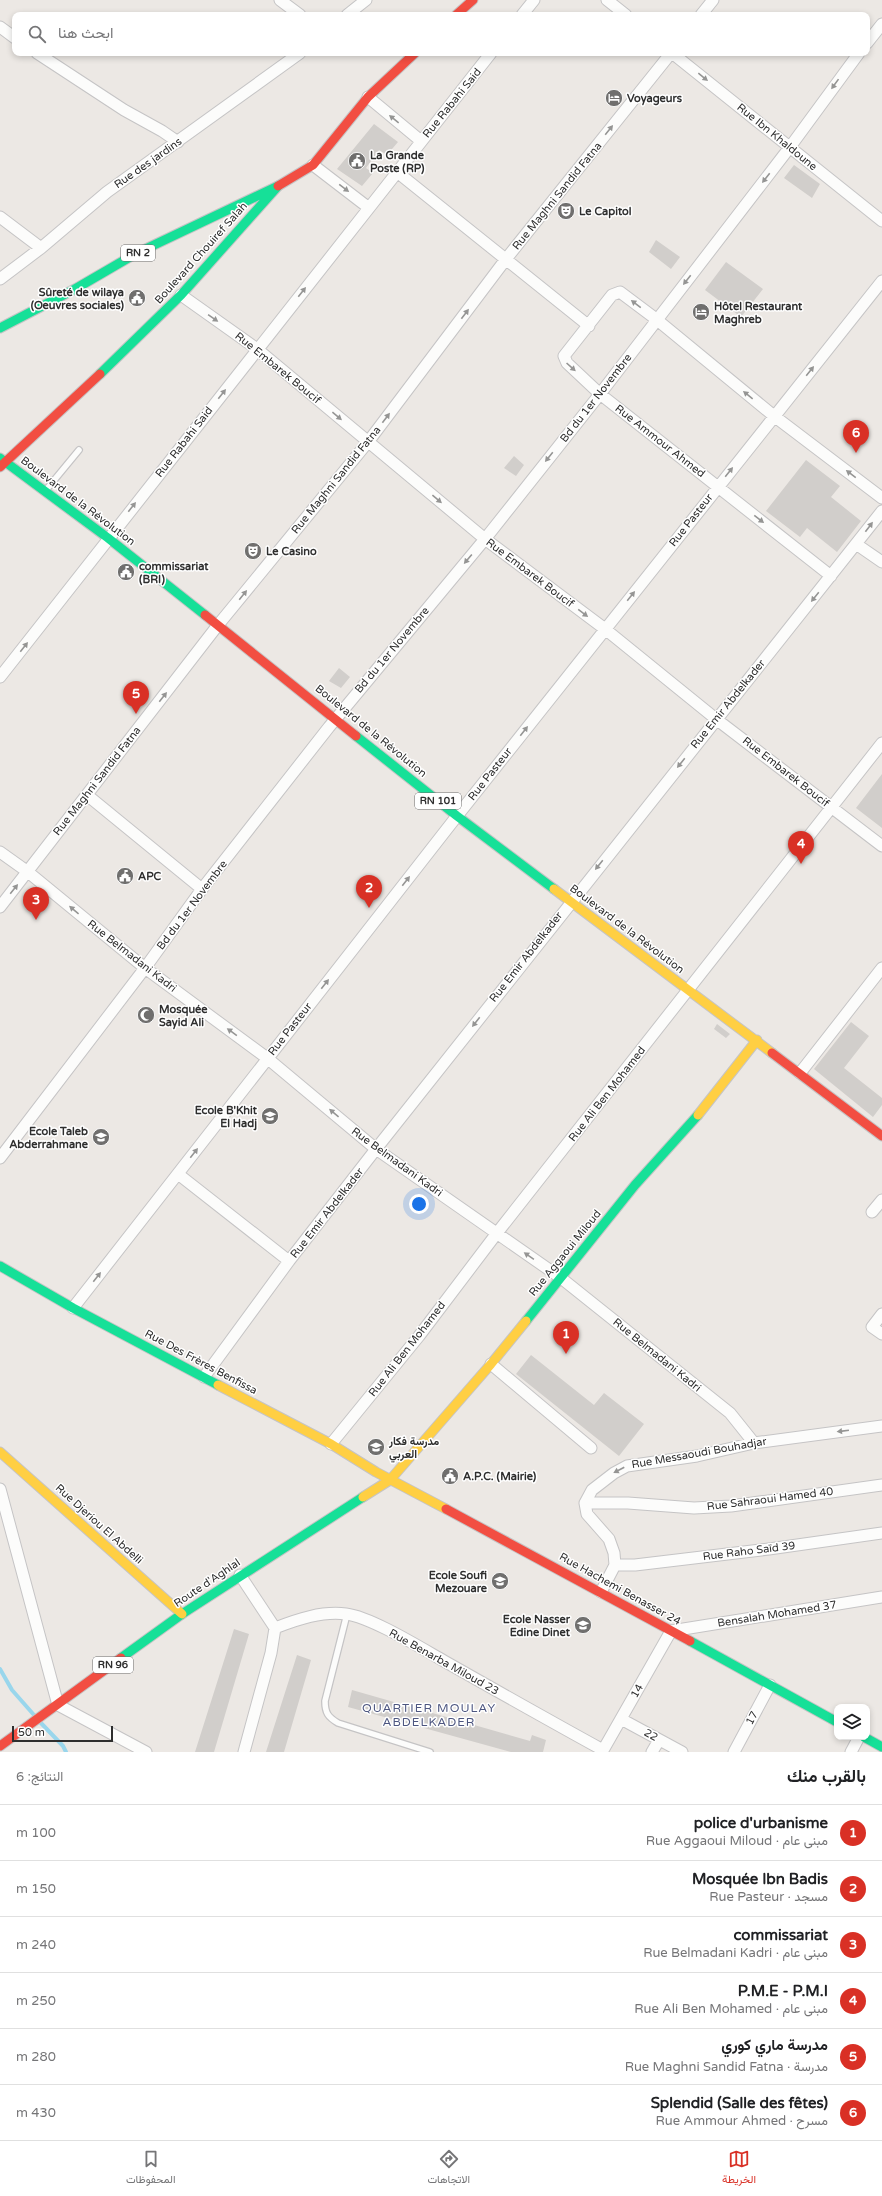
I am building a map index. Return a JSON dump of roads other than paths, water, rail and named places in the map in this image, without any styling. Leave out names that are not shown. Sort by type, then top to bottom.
[{"type":"main road","points":[[459,12],[473,0]]},
{"type":"main road","name":"Boulevard Chouiref Salah","points":[[2,462],[77,397],[181,295],[279,185],[313,165],[368,97],[412,56]]},
{"type":"main road","name":"RN 2","points":[[0,328],[75,290],[135,254],[279,185]]},
{"type":"main road","name":"Boulevard de la Révolution","points":[[2,462],[45,491],[108,538],[336,718],[456,816],[757,1040],[882,1136]]},
{"type":"main road","name":"Rue Aggaoui Miloud","points":[[390,1480],[491,1364],[635,1185],[705,1106],[757,1040]]},
{"type":"main road","name":"Rue Des Frères Benfissa","points":[[0,1266],[73,1308],[332,1444],[390,1480]]},
{"type":"main road","name":"Rue Djeriou El Abdelli","points":[[0,1452],[182,1614]]},
{"type":"main road","name":"Route d'Aghlal","points":[[0,1746],[182,1614],[240,1575],[390,1480]]},
{"type":"main road","name":"Rue Hachemi Benasser 24","points":[[390,1480],[601,1592],[834,1720]]},
{"type":"main road","points":[[868,1740],[882,1747]]},
{"type":"street","points":[[280,0],[296,12]]},
{"type":"street","points":[[351,12],[366,0]]},
{"type":"street","points":[[524,12],[534,0]]},
{"type":"street","points":[[607,0],[622,12]]},
{"type":"street","points":[[703,12],[713,0]]},
{"type":"street","points":[[870,39],[882,24]]},
{"type":"street","points":[[0,27],[12,36]]},
{"type":"street","points":[[42,56],[124,110],[178,142]]},
{"type":"street","name":"Rue des jardins","points":[[0,279],[41,248],[106,192],[178,142],[296,56]]},
{"type":"street","name":"Rue Rabahi Said","points":[[0,677],[489,56]]},
{"type":"street","name":"Rue Maghni Sandid Fatna","points":[[0,907],[218,625],[368,442],[506,259],[670,56]]},
{"type":"street","name":"Rue Ibn Khaldoune","points":[[676,56],[882,220]]},
{"type":"street","name":"Bd du 1er Novembre","points":[[0,1158],[145,968],[202,889],[336,718],[485,539],[600,394],[790,147],[857,56]]},
{"type":"street","points":[[368,97],[421,141]]},
{"type":"street","points":[[313,165],[369,208]]},
{"type":"street","points":[[397,172],[589,326]]},
{"type":"street","points":[[0,217],[41,248]]},
{"type":"street","name":"Rue Pasteur","points":[[73,1308],[456,816],[717,486],[882,281]]},
{"type":"street","name":"Rue Ammour Ahmed","points":[[831,576],[600,394],[563,358],[566,352],[616,292],[620,292],[774,416],[882,498]]},
{"type":"street","name":"Rue Embarek Boucif","points":[[181,295],[257,349],[485,539],[605,629],[716,719],[882,846]]},
{"type":"street","name":"Rue Emir Abdelkader","points":[[204,1377],[289,1261],[376,1149],[570,902],[882,511]]},
{"type":"street","points":[[856,544],[882,562]]},
{"type":"street","name":"Rue Ali Ben Mohamed","points":[[332,1444],[419,1336],[496,1233],[882,743]]},
{"type":"street","points":[[87,795],[202,889]]},
{"type":"street","name":"Rue Belmadani Kadri","points":[[0,852],[28,872],[145,968],[268,1058],[376,1149],[561,1278],[730,1414],[754,1443]]},
{"type":"street","points":[[800,1073],[882,968]]},
{"type":"street","points":[[178,1174],[289,1261]]},
{"type":"street","points":[[872,1212],[882,1200]]},
{"type":"street","points":[[882,1314],[872,1327],[882,1334]]},
{"type":"street","points":[[491,1364],[591,1448]]},
{"type":"street","name":"Rue Messaoudi Bouhadjar","points":[[585,1503],[592,1490],[601,1482],[626,1466],[697,1456],[754,1443],[882,1426]]},
{"type":"street","name":"Rue Sahraoui Hamed 40","points":[[585,1503],[628,1503],[694,1508],[731,1506],[882,1485]]},
{"type":"street","points":[[0,1489],[58,1705],[146,1752]]},
{"type":"street","points":[[585,1503],[587,1514],[609,1539],[614,1553],[615,1565],[601,1592]]},
{"type":"street","name":"Rue Raho Saïd 39","points":[[615,1565],[635,1565],[768,1550],[882,1533]]},
{"type":"street","points":[[240,1575],[276,1628],[271,1653],[244,1752]]},
{"type":"street","name":"Bensalah Mohamed 37","points":[[671,1631],[882,1597]]},
{"type":"street","name":"Rue Benarba Miloud 23","points":[[276,1628],[305,1617],[346,1614],[370,1622],[409,1641],[602,1751]]},
{"type":"street","name":"14","points":[[602,1751],[671,1631]]},
{"type":"street","name":"17","points":[[734,1752],[770,1685]]},
{"type":"street","name":"22","points":[[621,1719],[682,1752]]},
{"type":"street","points":[[870,1737],[882,1736]]},
{"type":"street","points":[[652,1752],[659,1740]]},
{"type":"street","points":[[851,1752],[862,1740]]},
{"type":"lane","points":[[45,491],[79,450]]},
{"type":"lane","points":[[346,1614],[325,1702],[325,1710],[329,1718],[338,1723],[430,1752]]},
{"type":"waterway","points":[[0,1669],[12,1690],[34,1715]]},
{"type":"waterway","points":[[40,1722],[63,1746],[66,1752]]},
{"type":"place","name":"Voyageurs","points":[[614,98]]},
{"type":"place","name":"La Grande Poste (RP)","points":[[357,161]]},
{"type":"place","name":"Le Capitol","points":[[566,211]]},
{"type":"place","name":"Sûreté de wilaya (Oeuvres sociales)","points":[[137,298]]},
{"type":"place","name":"Hôtel Restaurant Maghreb","points":[[701,312]]},
{"type":"place","name":"Splendid (Salle des fêtes)","points":[[856,453]]},
{"type":"place","name":"Le Casino","points":[[253,551]]},
{"type":"place","name":"commissariat (BRI)","points":[[126,572]]},
{"type":"place","name":"مدرسة ماري كوري","points":[[136,714]]},
{"type":"place","name":"P.M.E - P.M.I","points":[[801,864]]},
{"type":"place","name":"APC","points":[[125,876]]},
{"type":"place","name":"Mosquée Ibn Badis","points":[[369,908]]},
{"type":"place","name":"commissariat","points":[[36,920]]},
{"type":"place","name":"Mosquée Sayid Ali","points":[[146,1015]]},
{"type":"place","name":"Ecole B'Khit El Hadj","points":[[270,1116]]},
{"type":"place","name":"Ecole Taleb Abderrahmane","points":[[101,1137]]},
{"type":"place","name":"police d'urbanisme","points":[[566,1354]]},
{"type":"place","name":"مدرسة فكار العربي","points":[[376,1447]]},
{"type":"place","name":"A.P.C. (Mairie)","points":[[450,1476]]},
{"type":"place","name":"Ecole Soufi Mezouare","points":[[500,1581]]},
{"type":"place","name":"Ecole Nasser Edine Dinet","points":[[583,1625]]},
{"type":"district","name":"QUARTIER MOULAY ABDELKADER","points":[[429,1715]]}]
